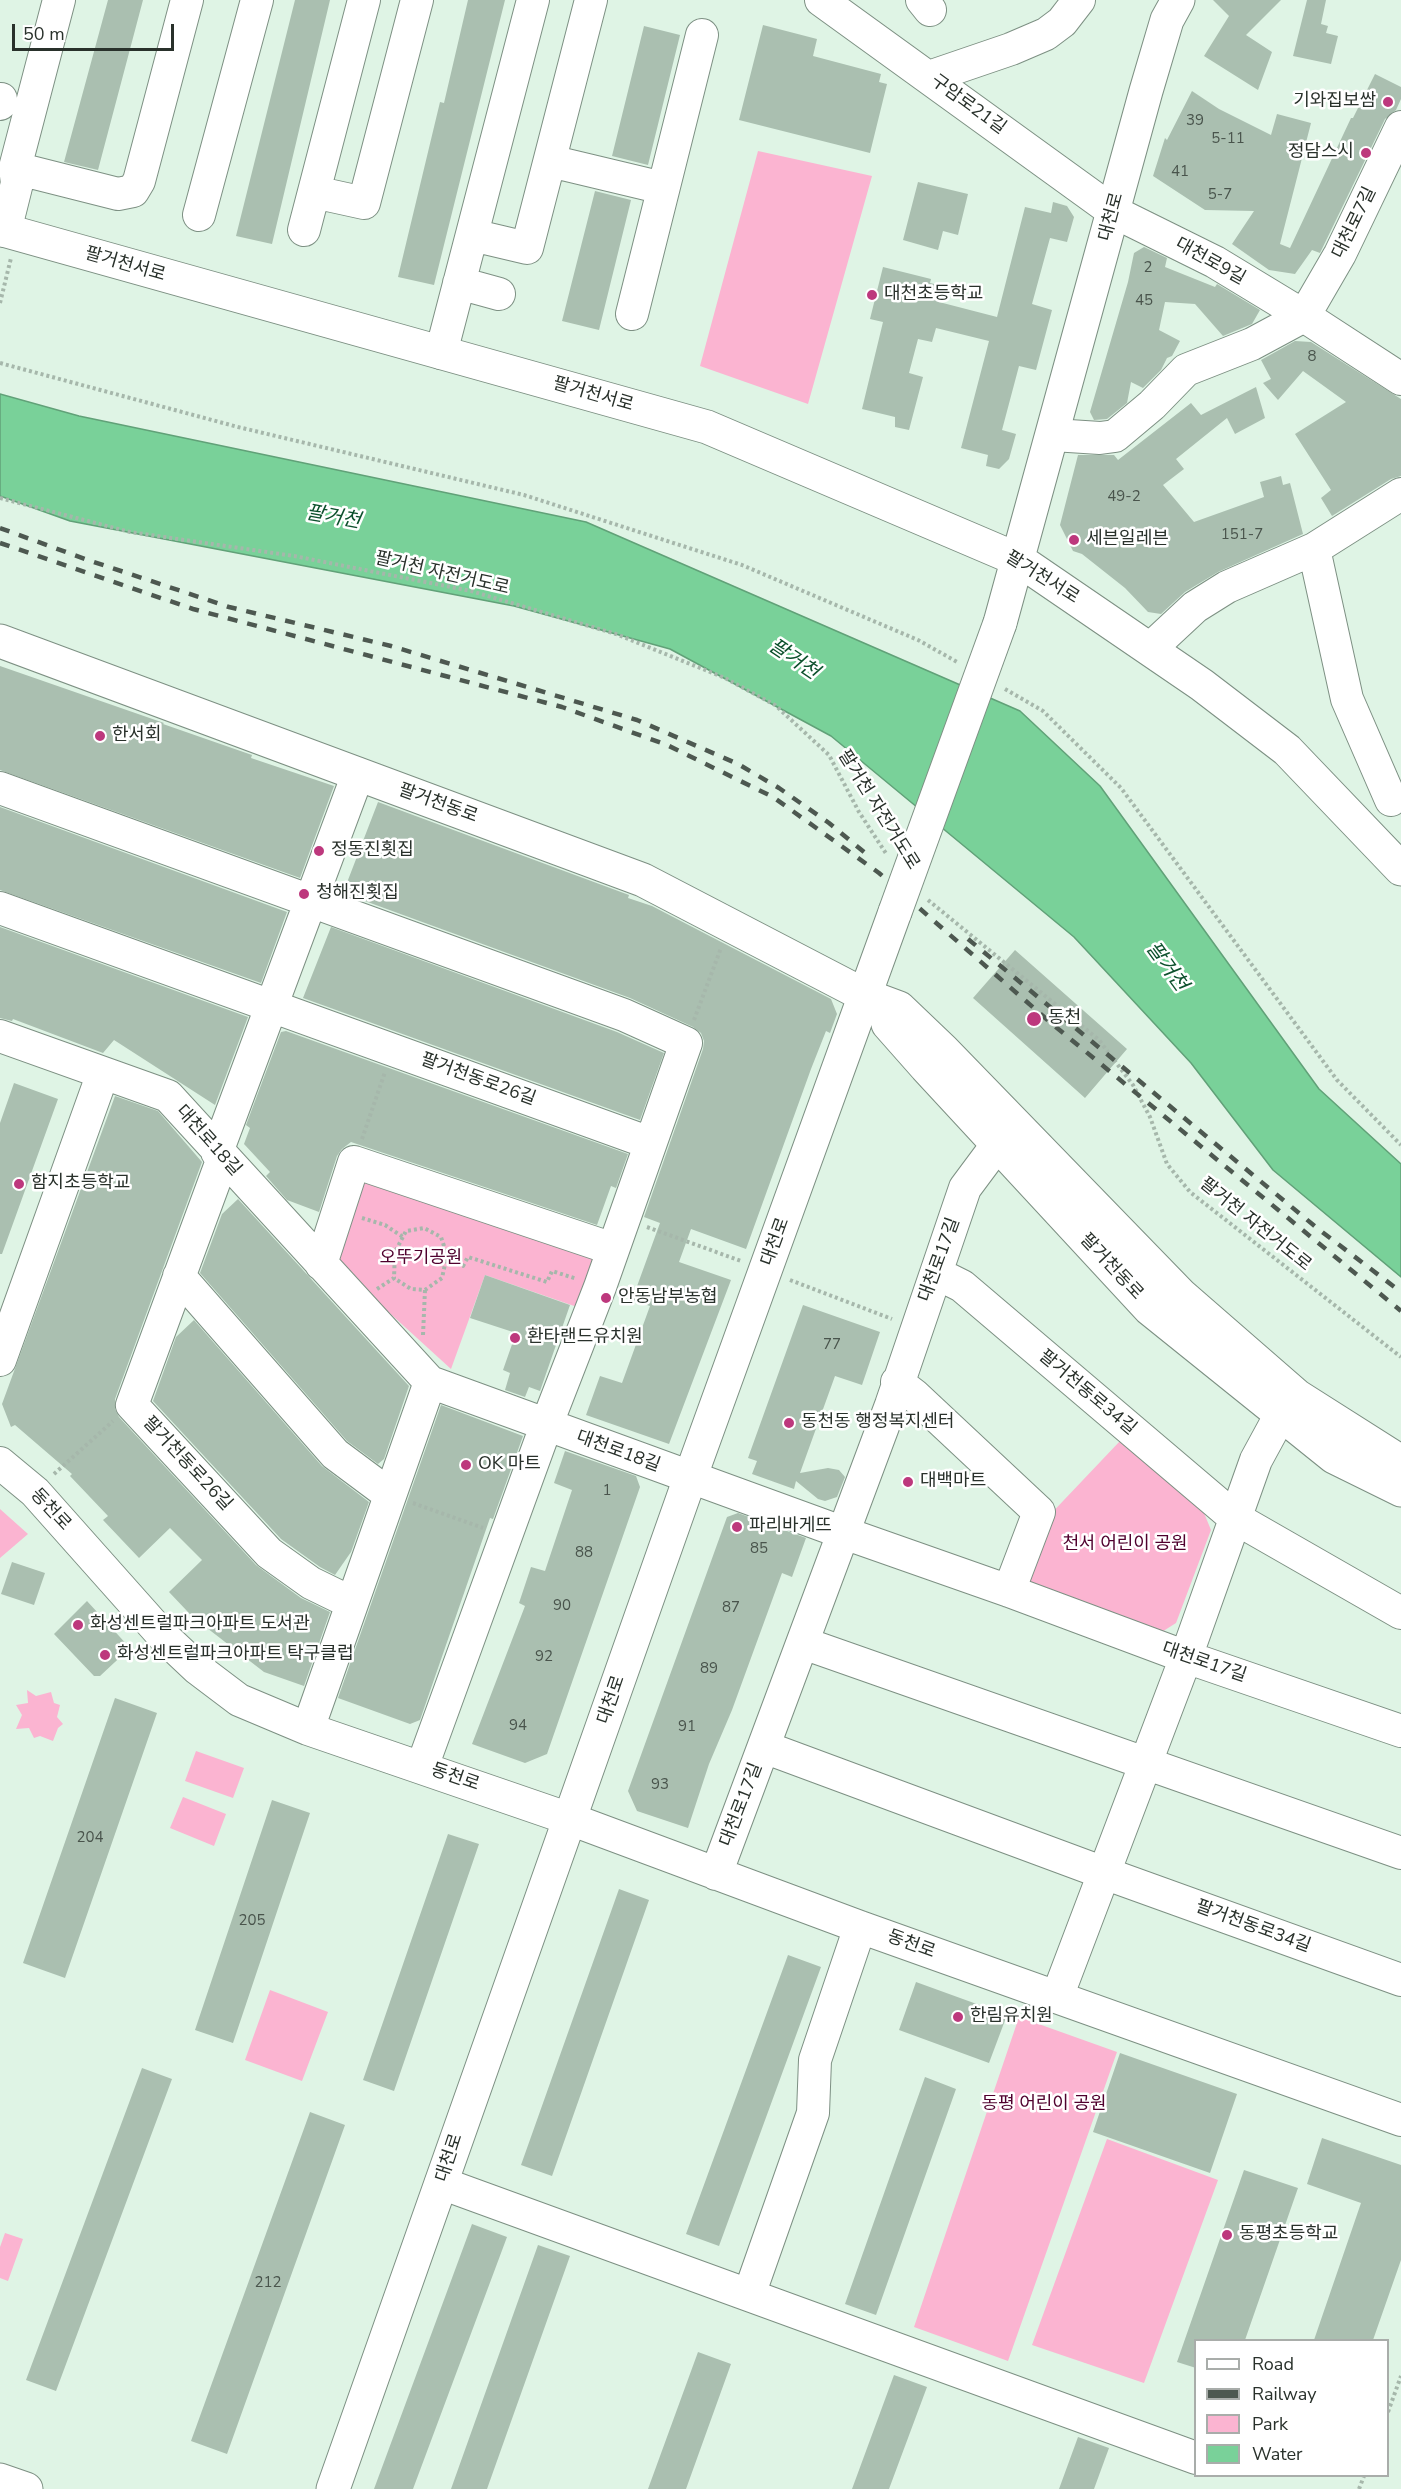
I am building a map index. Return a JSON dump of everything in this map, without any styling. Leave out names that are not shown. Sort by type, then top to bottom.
[{"type":"main road","name":"대천로","points":[[333,2489],[690,1478],[864,995],[908,903],[1019,560],[1167,20],[1178,0]]},
{"type":"main road","name":"팔거천서로","points":[[8,232],[707,427],[1019,560],[1151,648],[1287,750],[1401,868]]},
{"type":"main road","name":"팔거천동로","points":[[0,641],[643,880],[864,995],[899,1008],[944,1051],[1181,1295],[1298,1396],[1401,1462]]},
{"type":"main road","name":"팔거천동로","points":[[864,995],[926,1067],[1150,1309],[1334,1457],[1401,1490]]},
{"type":"main road","points":[[0,2480],[26,2489]]},
{"type":"street","points":[[8,232],[10,177],[59,0]]},
{"type":"street","points":[[10,177],[118,194],[133,191],[138,181],[187,0]]},
{"type":"street","points":[[199,215],[257,0]]},
{"type":"street","points":[[304,230],[364,0]]},
{"type":"street","points":[[314,192],[364,203],[417,0]]},
{"type":"street","points":[[441,353],[533,0]]},
{"type":"street","points":[[472,235],[527,248],[591,0]]},
{"type":"street","name":"구암로21길","points":[[821,0],[1114,212]]},
{"type":"street","points":[[929,77],[1011,49],[1046,34],[1062,22],[1079,0]]},
{"type":"street","points":[[632,314],[702,35]]},
{"type":"street","name":"대천로7길","points":[[1304,316],[1340,254],[1401,128]]},
{"type":"street","points":[[550,161],[663,188]]},
{"type":"street","name":"대천로9길","points":[[1114,212],[1215,262],[1401,379]]},
{"type":"street","points":[[459,283],[499,294]]},
{"type":"street","points":[[1053,435],[1100,438],[1115,436],[1152,405],[1186,370],[1251,344],[1304,316]]},
{"type":"street","points":[[1151,648],[1195,607],[1227,587],[1314,549],[1401,494]]},
{"type":"street","points":[[1314,549],[1347,699],[1396,800],[1361,827]]},
{"type":"street","name":"팔거천동로26길","points":[[352,1603],[311,1583],[269,1553],[132,1405],[272,1005],[358,774]]},
{"type":"street","points":[[0,788],[624,1015],[686,1043],[600,1287],[546,1426]]},
{"type":"street","name":"팔거천동로26길","points":[[0,908],[393,1048],[650,1143]]},
{"type":"street","name":"대천로18길","points":[[0,1036],[168,1096],[430,1382],[690,1478]]},
{"type":"street","points":[[0,1360],[103,1073]]},
{"type":"street","name":"대천로17길","points":[[716,1874],[844,1533],[965,1188],[997,1144]]},
{"type":"street","points":[[321,1264],[354,1162],[613,1249]]},
{"type":"street","name":"팔거천동로34길","points":[[936,1273],[962,1286],[1235,1518],[1401,1613]]},
{"type":"street","points":[[179,1276],[335,1454],[390,1495]]},
{"type":"street","points":[[308,1729],[430,1382]]},
{"type":"street","points":[[897,1382],[914,1395],[1039,1512],[1009,1591]]},
{"type":"street","points":[[1057,1997],[1186,1657],[1256,1460],[1281,1414]]},
{"type":"street","name":"동천로","points":[[423,1767],[546,1426]]},
{"type":"street","name":"동천로","points":[[0,1463],[35,1492],[164,1637],[198,1669],[239,1700],[308,1729],[570,1819],[860,1927],[1401,2119]]},
{"type":"street","name":"대천로17길","points":[[690,1478],[1009,1591],[1186,1657],[1401,1731]]},
{"type":"street","points":[[803,1643],[1401,1853]]},
{"type":"street","name":"팔거천동로34길","points":[[764,1747],[1401,1980]]},
{"type":"street","points":[[749,2295],[813,2113],[815,2060],[860,1927]]},
{"type":"street","points":[[441,2183],[1194,2457]]},
{"type":"path","points":[[0,303],[8,232]]},
{"type":"path","points":[[0,363],[238,427],[524,495],[742,565],[918,640],[960,664]]},
{"type":"path","name":"팔거천 자전거도로","points":[[0,498],[130,532],[294,556],[471,591],[616,634],[649,647],[725,678],[775,705],[829,755],[859,812],[890,860]]},
{"type":"path","points":[[1002,687],[1044,711],[1121,788],[1337,1080],[1401,1145]]},
{"type":"path","name":"팔거천 자전거도로","points":[[908,903],[1099,1040],[1133,1084],[1150,1117],[1167,1164],[1190,1192],[1401,1357]]},
{"type":"path","points":[[686,1043],[729,924]]},
{"type":"path","points":[[354,1162],[393,1048]]},
{"type":"path","points":[[338,1210],[385,1225],[403,1237]]},
{"type":"path","points":[[624,1218],[915,1328]]},
{"type":"path","points":[[424,1228],[441,1237],[446,1259],[442,1278],[425,1290],[411,1288],[394,1278],[395,1252],[406,1231],[424,1228]]},
{"type":"path","points":[[446,1259],[463,1266],[468,1257],[547,1282],[552,1271],[600,1287]]},
{"type":"path","points":[[357,1303],[394,1278]]},
{"type":"path","points":[[35,1492],[132,1405]]},
{"type":"path","points":[[390,1495],[506,1536]]},
{"type":"path","points":[[1389,2409],[1401,2376]]},
{"type":"green space","points":[[758,151],[872,176],[808,404],[700,366]]},
{"type":"green space","name":"오뚜기공원","points":[[357,1172],[598,1255],[580,1308],[485,1275],[451,1369],[327,1256]]},
{"type":"green space","name":"천서 어린이 공원","points":[[1120,1441],[1204,1513],[1211,1530],[1176,1623],[1157,1635],[1032,1590],[1026,1573],[1045,1520]]},
{"type":"green space","points":[[0,1509],[28,1534],[0,1558]]},
{"type":"green space","points":[[27,1690],[36,1696],[51,1692],[54,1703],[60,1705],[57,1717],[63,1724],[58,1728],[53,1741],[40,1736],[34,1738],[29,1728],[16,1729],[22,1715],[16,1705],[28,1703]]},
{"type":"green space","points":[[196,1751],[244,1768],[233,1798],[185,1781]]},
{"type":"green space","points":[[183,1797],[226,1814],[214,1846],[170,1828]]},
{"type":"green space","points":[[270,1990],[328,2012],[302,2081],[245,2060]]},
{"type":"green space","name":"동평 어린이 공원","points":[[1019,2017],[1117,2052],[1008,2361],[914,2327]]},
{"type":"green space","points":[[1107,2139],[1218,2180],[1144,2383],[1032,2345]]},
{"type":"green space","points":[[5,2233],[23,2239],[8,2281],[0,2278],[0,2247]]},
{"type":"water","name":"팔거천","points":[[0,394],[79,416],[586,522],[1020,711],[1100,786],[1319,1089],[1401,1164],[1401,1277],[1273,1170],[1191,1063],[1074,937],[831,736],[670,649],[514,606],[70,521],[0,496]]},
{"type":"building","points":[[108,0],[143,0],[98,170],[64,162]]},
{"type":"building","points":[[295,0],[330,0],[272,244],[236,236]]},
{"type":"building","points":[[468,0],[505,0],[434,285],[398,277],[440,102],[444,103]]},
{"type":"building","points":[[1213,0],[1281,0],[1246,35],[1272,52],[1258,90],[1204,56],[1229,16]]},
{"type":"building","points":[[1307,0],[1326,0],[1321,24],[1328,26],[1326,33],[1338,36],[1331,64],[1293,56]]},
{"type":"building","points":[[763,25],[817,39],[813,56],[881,74],[879,82],[887,84],[870,153],[739,120]]},
{"type":"building","points":[[644,26],[680,35],[648,165],[612,156]]},
{"type":"building","points":[[1375,74],[1401,87],[1401,99],[1396,110],[1385,119],[1320,253],[1312,250],[1295,274],[1269,270],[1232,244],[1254,211],[1205,210],[1153,176],[1165,138],[1167,140],[1192,91],[1219,109],[1271,135],[1277,114],[1311,123],[1280,244],[1290,248],[1351,118]]},
{"type":"building","points":[[918,182],[968,194],[958,235],[943,231],[938,250],[903,240]]},
{"type":"building","points":[[595,191],[631,200],[599,330],[562,321]]},
{"type":"building","points":[[1053,202],[1067,206],[1074,217],[1067,242],[1050,238],[1032,304],[1052,310],[1036,370],[1019,366],[1002,430],[1016,434],[1009,459],[999,469],[986,466],[988,455],[961,448],[989,341],[936,328],[932,342],[918,339],[909,373],[923,377],[909,430],[895,427],[895,417],[862,409],[883,322],[870,319],[883,267],[931,279],[930,283],[943,286],[939,302],[997,317],[1025,207],[1051,213]]},
{"type":"building","points":[[1144,247],[1167,258],[1165,267],[1215,287],[1217,284],[1260,310],[1252,324],[1223,336],[1195,304],[1165,302],[1159,330],[1180,341],[1172,356],[1167,358],[1161,370],[1143,388],[1131,382],[1127,403],[1107,419],[1094,420],[1090,412],[1128,282],[1134,253]]},
{"type":"building","points":[[1295,341],[1311,342],[1401,399],[1401,476],[1391,479],[1332,516],[1321,498],[1331,490],[1295,434],[1346,402],[1303,371],[1278,400],[1263,383],[1271,379],[1261,360]]},
{"type":"building","points":[[1256,387],[1265,418],[1235,434],[1227,418],[1176,459],[1184,469],[1163,485],[1194,522],[1264,497],[1260,482],[1281,476],[1283,485],[1290,483],[1303,534],[1218,572],[1185,592],[1161,614],[1148,612],[1125,588],[1082,554],[1073,551],[1060,525],[1078,455],[1114,455],[1118,460],[1191,403],[1201,415]]},
{"type":"building","points":[[0,666],[164,723],[252,755],[251,758],[334,786],[300,878],[0,770]]},
{"type":"building","points":[[378,802],[629,895],[628,898],[652,906],[831,999],[837,1014],[830,1033],[826,1031],[811,1069],[746,1249],[691,1229],[679,1262],[731,1280],[669,1444],[586,1415],[600,1376],[622,1383],[650,1306],[632,1300],[660,1223],[644,1217],[703,1049],[704,1041],[701,1033],[693,1027],[630,998],[343,893]]},
{"type":"building","points":[[0,807],[287,912],[261,983],[0,890]]},
{"type":"building","points":[[0,927],[248,1017],[215,1105],[114,1040],[103,1053],[13,1019],[12,1021],[0,1018]]},
{"type":"building","points":[[331,927],[617,1032],[664,1053],[640,1120],[303,998]]},
{"type":"building","points":[[1015,950],[1127,1049],[1085,1098],[973,998]]},
{"type":"building","points":[[286,1031],[628,1154],[616,1188],[611,1186],[597,1225],[351,1142],[337,1156],[319,1212],[287,1200],[266,1176],[270,1172],[244,1144],[250,1128],[246,1125],[281,1032]]},
{"type":"building","points":[[14,1083],[58,1099],[2,1254],[0,1254],[0,1123]]},
{"type":"building","points":[[115,1096],[158,1111],[202,1162],[115,1399],[115,1409],[119,1417],[256,1565],[301,1598],[330,1612],[304,1686],[264,1672],[207,1628],[205,1630],[169,1592],[202,1560],[170,1528],[139,1558],[103,1520],[108,1516],[70,1476],[72,1474],[15,1425],[11,1427],[2,1404]]},
{"type":"building","points":[[238,1199],[409,1386],[384,1459],[378,1464],[347,1441],[200,1273],[222,1214]]},
{"type":"building","points":[[485,1275],[570,1305],[540,1391],[529,1387],[525,1397],[505,1390],[510,1373],[503,1370],[516,1333],[470,1318]]},
{"type":"building","points":[[803,1305],[880,1332],[862,1385],[835,1376],[800,1473],[828,1468],[839,1470],[845,1477],[837,1497],[825,1501],[818,1499],[796,1481],[794,1489],[752,1474],[757,1461],[748,1458]]},
{"type":"building","points":[[194,1320],[322,1466],[369,1502],[351,1552],[335,1575],[281,1539],[153,1401],[176,1337]]},
{"type":"building","points":[[441,1405],[523,1436],[493,1519],[490,1518],[420,1720],[410,1724],[338,1698]]},
{"type":"building","points":[[565,1451],[636,1476],[640,1487],[547,1754],[525,1763],[472,1744],[525,1606],[519,1603],[531,1567],[545,1571],[572,1490],[554,1483]]},
{"type":"building","points":[[738,1513],[806,1538],[792,1577],[782,1573],[732,1710],[709,1764],[688,1828],[637,1811],[628,1791],[727,1517]]},
{"type":"building","points":[[12,1562],[45,1573],[34,1605],[1,1594]]},
{"type":"building","points":[[87,1601],[130,1648],[100,1676],[94,1676],[54,1634]]},
{"type":"building","points":[[115,1698],[157,1713],[65,1978],[23,1963]]},
{"type":"building","points":[[272,1800],[310,1813],[233,2043],[195,2030]]},
{"type":"building","points":[[448,1834],[479,1844],[394,2091],[363,2080]]},
{"type":"building","points":[[619,1889],[649,1900],[552,2176],[521,2165]]},
{"type":"building","points":[[788,1955],[821,1967],[719,2246],[686,2234]]},
{"type":"building","points":[[916,1982],[1007,2015],[989,2063],[899,2030]]},
{"type":"building","points":[[1120,2053],[1237,2094],[1210,2173],[1093,2132]]},
{"type":"building","points":[[142,2068],[172,2079],[56,2391],[26,2380]]},
{"type":"building","points":[[925,2077],[956,2089],[876,2315],[845,2304]]},
{"type":"building","points":[[310,2112],[345,2125],[227,2454],[191,2441]]},
{"type":"building","points":[[1322,2138],[1401,2165],[1401,2260],[1373,2339],[1314,2339],[1361,2203],[1307,2184]]},
{"type":"building","points":[[1244,2170],[1298,2188],[1245,2339],[1194,2339],[1194,2367],[1177,2362]]},
{"type":"building","points":[[472,2224],[507,2237],[413,2489],[374,2489]]},
{"type":"building","points":[[538,2245],[570,2256],[487,2489],[451,2489]]},
{"type":"building","points":[[698,2352],[731,2364],[686,2489],[648,2489]]},
{"type":"building","points":[[894,2375],[927,2387],[889,2489],[852,2489]]},
{"type":"building","points":[[1078,2437],[1109,2448],[1094,2489],[1059,2489]]},
{"type":"railway","points":[[0,528],[229,607],[391,646],[637,720],[738,764],[779,788],[829,823],[870,857]]},
{"type":"railway","points":[[0,543],[193,609],[562,707],[667,745],[773,797],[879,873],[1051,1023],[1401,1311]]},
{"type":"railway","points":[[968,939],[1317,1228],[1401,1292]]},
{"type":"place","name":"기와집보쌈","points":[[1388,102]]},
{"type":"place","name":"정담스시","points":[[1366,153]]},
{"type":"place","name":"대천초등학교","points":[[872,295]]},
{"type":"place","name":"세븐일레븐","points":[[1074,540]]},
{"type":"place","name":"한서회","points":[[100,736]]},
{"type":"place","name":"정동진횟집","points":[[319,851]]},
{"type":"place","name":"청해진횟집","points":[[304,894]]},
{"type":"place","name":"동천","points":[[1034,1019]]},
{"type":"place","name":"함지초등학교","points":[[19,1184]]},
{"type":"place","name":"안동남부농협","points":[[606,1298]]},
{"type":"place","name":"환타랜드유치원","points":[[515,1338]]},
{"type":"place","name":"동천동 행정복지센터","points":[[789,1423]]},
{"type":"place","name":"OK 마트","points":[[466,1465]]},
{"type":"place","name":"대백마트","points":[[908,1482]]},
{"type":"place","name":"파리바게뜨","points":[[737,1527]]},
{"type":"place","name":"화성센트럴파크아파트 도서관","points":[[78,1625]]},
{"type":"place","name":"화성센트럴파크아파트 탁구클럽","points":[[105,1655]]},
{"type":"place","name":"한림유치원","points":[[958,2017]]},
{"type":"place","name":"동평초등학교","points":[[1227,2235]]}]
